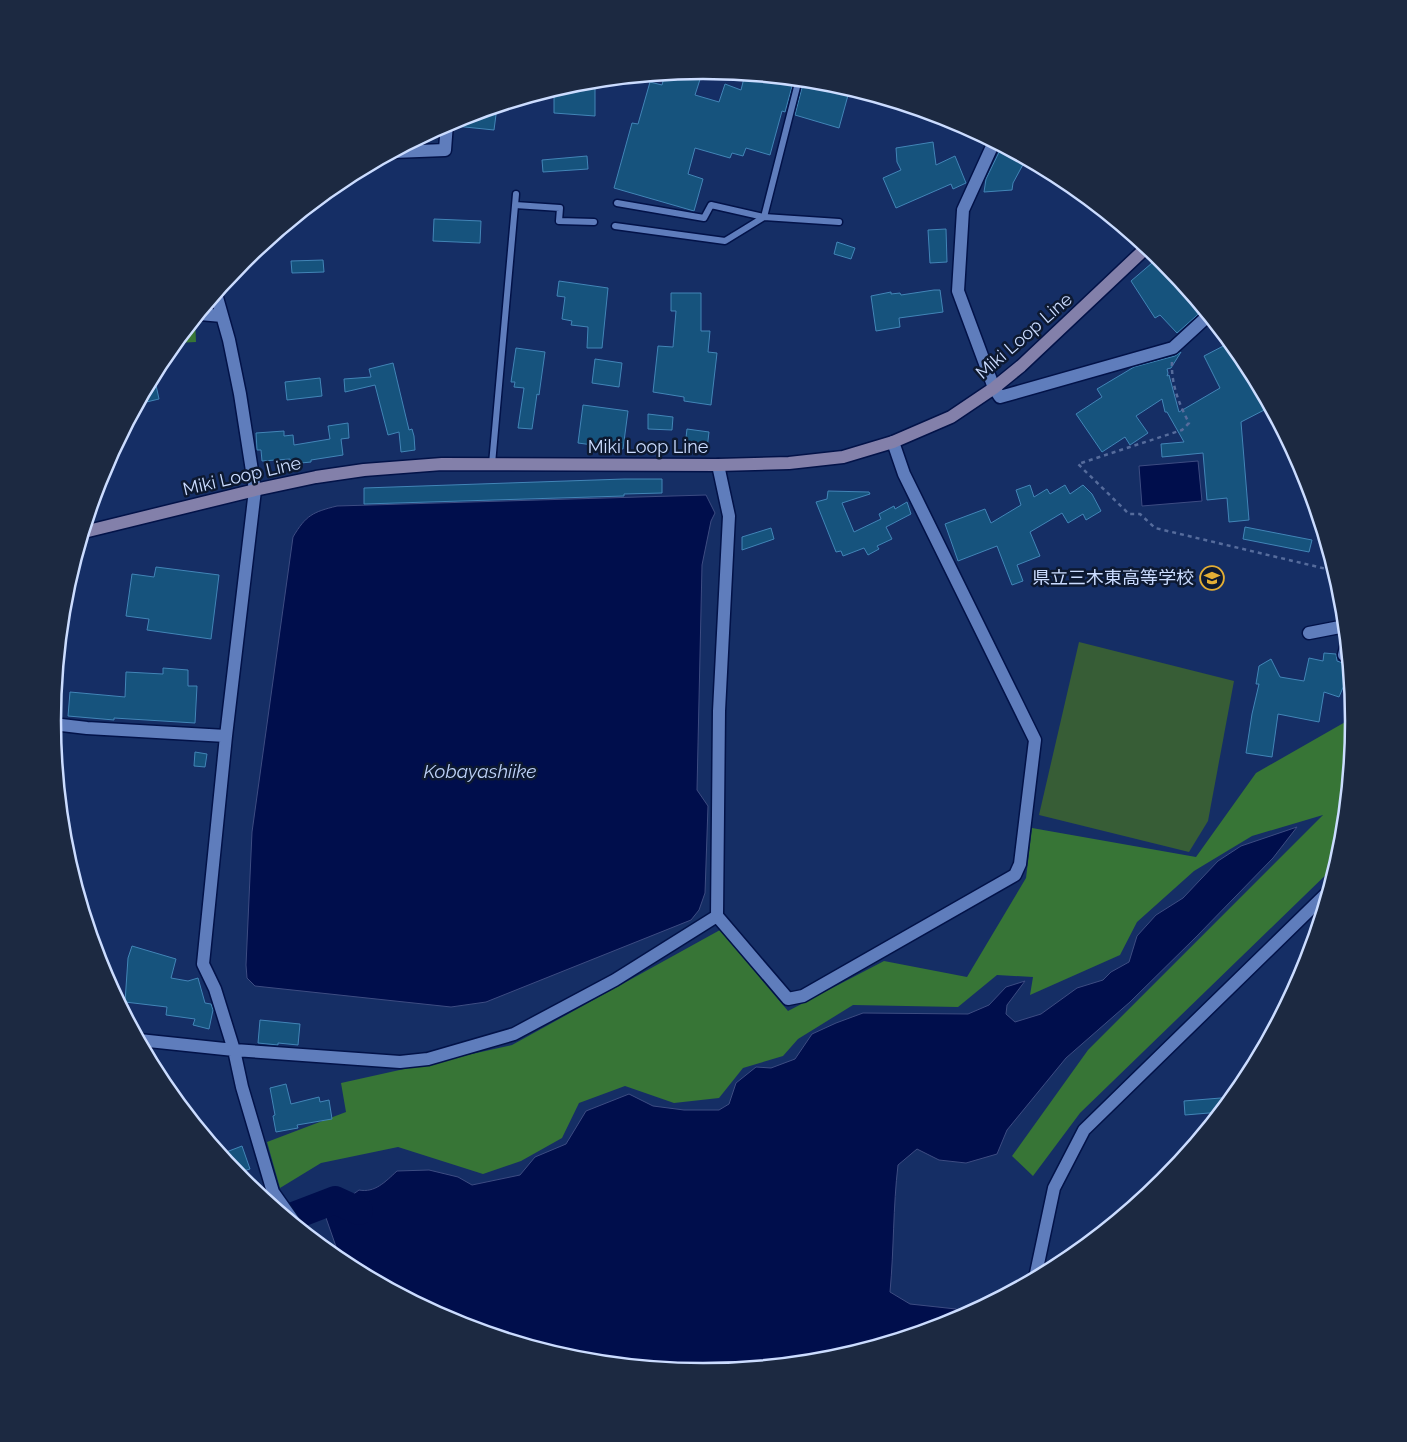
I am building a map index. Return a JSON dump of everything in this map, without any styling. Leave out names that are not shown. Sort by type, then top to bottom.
[{"type":"main road","name":"Miki Loop Line","points":[[90,530],[255,490],[316,477],[364,470],[442,464],[718,465],[789,463],[843,457],[893,442],[952,418],[1021,366],[1142,252]]},
{"type":"street","points":[[407,151],[444,150],[446,133]]},
{"type":"street","points":[[992,147],[963,210],[958,291],[994,388],[1000,397],[1173,348],[1204,319]]},
{"type":"street","points":[[218,302],[240,394],[255,490],[226,736],[203,964],[215,989],[234,1050],[242,1087],[273,1192],[287,1210]]},
{"type":"street","points":[[207,315],[222,316]]},
{"type":"street","points":[[718,465],[729,516],[719,711],[717,916],[788,999],[803,996],[1015,875],[1020,864],[1035,740],[904,474],[893,442]]},
{"type":"street","points":[[1309,634],[1338,627]]},
{"type":"street","points":[[61,725],[226,736]]},
{"type":"street","points":[[1037,1270],[1054,1188],[1084,1130],[1320,901]]},
{"type":"street","points":[[146,1041],[234,1050],[400,1062],[428,1058],[514,1034],[615,980],[717,916]]},
{"type":"lane","points":[[615,226],[725,241],[764,217],[797,86]]},
{"type":"lane","points":[[492,464],[516,194]]},
{"type":"lane","points":[[617,203],[704,218],[711,205],[764,217],[839,222]]},
{"type":"lane","points":[[515,206],[560,208],[559,221],[594,222]]},
{"type":"path","points":[[1173,348],[1173,384],[1189,423],[1182,430],[1078,464],[1129,514],[1140,514],[1155,528],[1327,569]]},
{"type":"green space","points":[[195,328],[196,342],[185,343]]},
{"type":"green space","points":[[1079,642],[1234,681],[1208,821],[1189,852],[1039,815]]},
{"type":"green space","points":[[1346,722],[1340,805],[1327,874],[1080,1113],[1033,1176],[1012,1156],[1088,1050],[1323,815],[1252,836],[1194,871],[1137,922],[1120,955],[1030,995],[1033,977],[997,975],[958,1007],[853,1005],[798,1039],[783,1056],[743,1068],[719,1098],[674,1103],[625,1086],[579,1103],[562,1138],[521,1161],[483,1174],[398,1147],[321,1163],[280,1188],[267,1142],[346,1112],[341,1083],[512,1045],[720,930],[788,1011],[884,961],[967,977],[1026,878],[1032,828],[1196,857],[1256,773]]},
{"type":"water","points":[[1198,461],[1202,501],[1142,506],[1139,466]]},
{"type":"water","name":"Kobayashiike","points":[[706,495],[715,513],[711,521],[702,565],[697,790],[708,806],[705,893],[699,910],[691,920],[486,1002],[451,1007],[255,986],[247,978],[246,965],[252,832],[293,537],[306,519],[322,510],[337,506]]},
{"type":"water","points":[[1297,827],[1273,858],[1197,936],[1130,1002],[1066,1058],[1007,1130],[997,1154],[966,1163],[939,1160],[917,1149],[898,1165],[890,1292],[910,1304],[957,1310],[910,1329],[870,1341],[829,1351],[787,1358],[746,1362],[704,1363],[661,1362],[620,1358],[578,1351],[537,1341],[497,1329],[458,1314],[419,1297],[382,1277],[336,1247],[325,1215],[359,1190],[375,1188],[384,1183],[397,1171],[429,1170],[458,1177],[472,1185],[520,1175],[535,1157],[566,1144],[586,1111],[629,1094],[653,1106],[684,1110],[719,1110],[729,1104],[736,1083],[756,1067],[771,1068],[795,1059],[812,1034],[863,1013],[968,1014],[989,1005],[1006,987],[1025,981],[1007,1005],[1006,1014],[1015,1022],[1041,1014],[1077,988],[1103,980],[1111,972],[1129,962],[1137,936],[1156,915],[1183,898],[1218,861],[1241,846]]},
{"type":"building","points":[[700,79],[695,95],[719,102],[725,84],[741,90],[744,80],[792,85],[785,112],[782,111],[770,155],[746,148],[743,156],[732,153],[730,158],[695,148],[688,174],[703,179],[694,211],[614,188],[632,123],[638,124],[650,82],[662,85],[663,80]]},
{"type":"building","points":[[802,87],[848,96],[839,128],[795,115]]},
{"type":"building","points":[[595,88],[595,116],[554,113],[554,97]]},
{"type":"building","points":[[496,113],[494,130],[461,127]]},
{"type":"building","points":[[933,142],[936,165],[955,156],[966,183],[953,189],[951,184],[896,208],[883,178],[901,170],[897,162],[896,148]]},
{"type":"building","points":[[999,151],[1023,164],[1013,183],[1012,190],[984,192],[986,179]]},
{"type":"building","points":[[587,156],[588,169],[543,172],[542,160]]},
{"type":"building","points":[[434,219],[481,221],[480,243],[433,241]]},
{"type":"building","points":[[946,229],[947,262],[930,263],[928,230]]},
{"type":"building","points":[[837,242],[855,248],[851,259],[834,254]]},
{"type":"building","points":[[323,260],[324,272],[292,273],[291,261]]},
{"type":"building","points":[[1153,262],[1199,313],[1177,333],[1160,315],[1155,318],[1131,281]]},
{"type":"building","points":[[559,281],[608,288],[602,348],[587,348],[588,327],[571,325],[572,321],[562,319],[565,297],[557,296]]},
{"type":"building","points":[[940,290],[943,312],[899,318],[900,327],[876,331],[871,296],[891,292],[891,294],[900,293],[901,295]]},
{"type":"building","points":[[671,293],[701,293],[701,331],[710,331],[708,352],[717,353],[711,405],[684,401],[684,397],[653,392],[658,346],[673,347],[676,311],[671,311]]},
{"type":"building","points":[[1224,345],[1238,364],[1265,410],[1241,422],[1249,520],[1229,522],[1227,498],[1207,500],[1203,453],[1162,457],[1161,444],[1184,442],[1167,412],[1165,412],[1162,399],[1136,416],[1148,433],[1130,445],[1125,437],[1102,452],[1076,414],[1102,397],[1097,389],[1134,367],[1175,356],[1181,352],[1171,368],[1167,369],[1167,376],[1169,375],[1179,412],[1220,388],[1204,356]]},
{"type":"building","points":[[516,348],[545,352],[532,429],[518,428],[524,388],[514,387],[515,382],[511,382]]},
{"type":"building","points":[[595,359],[622,363],[619,387],[592,383]]},
{"type":"building","points":[[393,363],[409,430],[412,429],[414,436],[415,450],[401,452],[399,432],[388,435],[375,385],[345,392],[344,379],[371,377],[369,369]]},
{"type":"building","points":[[320,378],[322,396],[287,400],[285,382]]},
{"type":"building","points":[[156,385],[159,399],[146,402]]},
{"type":"building","points":[[583,405],[628,411],[623,449],[578,443]]},
{"type":"building","points":[[648,414],[673,417],[672,430],[648,429]]},
{"type":"building","points":[[348,423],[349,438],[341,439],[343,455],[291,464],[290,459],[262,461],[261,450],[257,450],[256,433],[284,431],[284,436],[293,435],[294,445],[330,439],[328,426]]},
{"type":"building","points":[[687,429],[709,432],[707,449],[685,446]]},
{"type":"building","points":[[662,479],[662,493],[624,494],[624,496],[364,504],[364,488]]},
{"type":"building","points":[[1030,485],[1034,497],[1047,489],[1050,494],[1065,485],[1070,494],[1083,485],[1092,494],[1101,511],[1086,520],[1083,514],[1068,523],[1062,513],[1030,532],[1040,556],[1017,565],[1023,581],[1012,585],[997,546],[958,561],[945,524],[985,509],[991,523],[1021,505],[1016,490]]},
{"type":"building","points":[[828,491],[869,492],[870,494],[842,503],[854,532],[881,519],[879,514],[894,506],[895,509],[907,502],[911,514],[886,527],[892,539],[877,546],[879,549],[868,555],[864,548],[843,556],[841,551],[836,552],[816,502],[827,499]]},
{"type":"building","points":[[1245,527],[1312,540],[1309,552],[1243,539]]},
{"type":"building","points":[[771,528],[774,539],[742,550],[742,537]]},
{"type":"building","points":[[156,567],[219,575],[211,639],[147,630],[149,619],[126,616],[132,574],[154,577]]},
{"type":"building","points":[[1324,653],[1336,654],[1337,661],[1342,663],[1344,685],[1339,697],[1324,692],[1319,722],[1278,714],[1272,757],[1246,753],[1259,684],[1256,684],[1259,666],[1271,659],[1280,677],[1304,681],[1309,658],[1323,661]]},
{"type":"building","points":[[163,668],[188,670],[188,686],[197,686],[195,723],[68,716],[70,692],[125,697],[126,672],[163,674]]},
{"type":"building","points":[[195,752],[207,754],[205,767],[194,766]]},
{"type":"building","points":[[132,946],[176,959],[171,978],[188,981],[198,978],[205,1003],[211,1004],[213,1010],[209,1029],[193,1025],[195,1019],[166,1015],[167,1007],[126,1002],[128,958]]},
{"type":"building","points":[[260,1020],[300,1024],[298,1045],[258,1043]]},
{"type":"building","points":[[286,1084],[291,1104],[319,1097],[320,1102],[329,1100],[332,1119],[297,1125],[298,1128],[276,1132],[270,1088]]},
{"type":"building","points":[[1223,1098],[1212,1113],[1185,1115],[1184,1101]]},
{"type":"building","points":[[242,1146],[250,1169],[245,1170],[228,1151]]},
{"type":"waterway","points":[[294,1216],[335,1200],[359,1211]]},
{"type":"place","name":"県立三木東高等学校","points":[[1212,578]]}]
